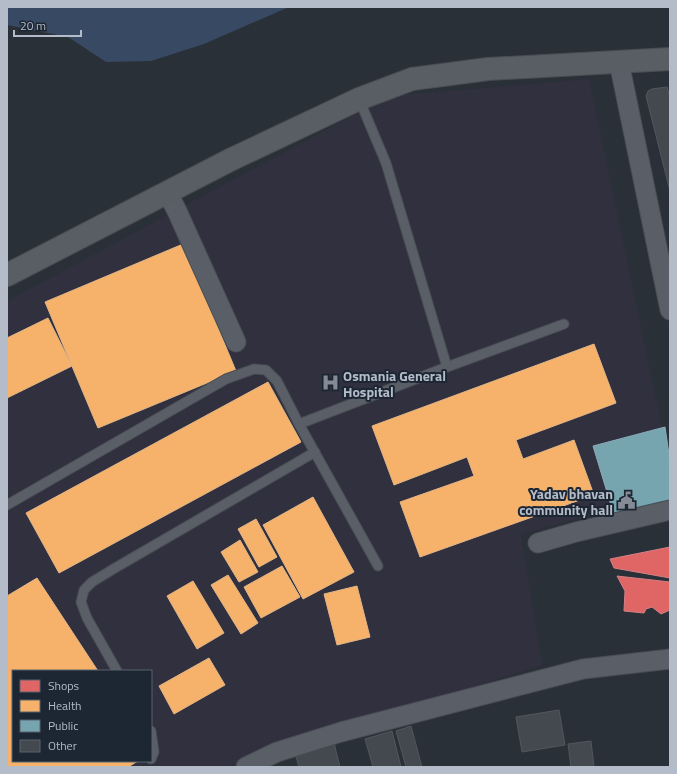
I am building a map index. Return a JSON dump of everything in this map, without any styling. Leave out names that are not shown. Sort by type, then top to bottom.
[{"type":"main road","points":[[7,275],[232,159],[360,99],[412,79],[488,69],[670,59]]},
{"type":"street","points":[[619,62],[667,278],[670,310]]},
{"type":"street","points":[[168,192],[236,342]]},
{"type":"street","points":[[538,543],[576,532],[670,510]]},
{"type":"street","points":[[246,767],[280,760],[341,732],[583,669],[670,659]]},
{"type":"lane","points":[[360,99],[386,163],[447,367]]},
{"type":"lane","points":[[300,424],[447,367],[564,324]]},
{"type":"lane","points":[[7,505],[226,379],[254,370],[266,370],[277,381],[378,566]]},
{"type":"lane","points":[[116,670],[87,618],[81,602],[84,590],[92,582],[115,568],[315,452]]},
{"type":"lane","points":[[152,738],[154,752],[152,757]]},
{"type":"shaded area","name":"Osmania General Hospital","points":[[589,79],[670,465],[670,495],[521,534],[542,665],[226,767],[7,767],[7,301],[389,96]]},
{"type":"water","points":[[7,7],[289,7],[204,44],[151,61],[106,62],[68,37],[7,25]]},
{"type":"building: Shops","points":[[670,547],[670,578],[614,568],[610,559]]},
{"type":"building: Shops","points":[[617,576],[670,582],[670,610],[661,614],[652,607],[646,609],[644,613],[624,611],[625,591]]},
{"type":"building: Health","points":[[183,244],[236,371],[98,428],[45,302]]},
{"type":"building: Health","points":[[48,318],[72,366],[7,398],[7,338]]},
{"type":"building: Health","points":[[594,344],[616,403],[516,440],[523,459],[574,440],[594,495],[420,557],[400,502],[474,476],[467,457],[394,485],[372,426]]},
{"type":"building: Health","points":[[268,382],[301,442],[59,573],[26,513]]},
{"type":"building: Health","points":[[313,497],[354,572],[303,599],[263,525]]},
{"type":"building: Health","points":[[256,519],[277,557],[259,567],[238,529]]},
{"type":"building: Health","points":[[240,540],[258,572],[239,582],[221,552]]},
{"type":"building: Health","points":[[282,566],[300,597],[261,618],[244,587]]},
{"type":"building: Health","points":[[228,575],[258,623],[241,634],[211,585]]},
{"type":"building: Health","points":[[37,578],[97,670],[12,670],[12,762],[136,762],[128,767],[7,767],[7,596]]},
{"type":"building: Health","points":[[193,581],[224,633],[197,649],[167,596]]},
{"type":"building: Health","points":[[357,586],[370,637],[337,645],[324,594]]},
{"type":"building: Health","points":[[209,658],[225,685],[174,714],[159,686]]},
{"type":"building: Public","points":[[665,427],[670,461],[670,503],[614,515],[593,446]]},
{"type":"building: Other","points":[[667,87],[670,97],[670,191],[646,96],[648,91],[652,89]]},
{"type":"building: Other","points":[[559,710],[565,745],[522,752],[516,717]]},
{"type":"building: Other","points":[[411,726],[422,767],[406,767],[396,731]]},
{"type":"building: Other","points":[[392,731],[401,767],[373,767],[365,739]]},
{"type":"building: Other","points":[[591,741],[594,767],[571,767],[568,744]]},
{"type":"building: Other","points":[[334,743],[340,767],[299,767],[295,753]]},
{"type":"place","name":"Osmania General Hospital","points":[[330,383]]},
{"type":"place","name":"Yadav bhavan community hall","points":[[626,501]]}]
